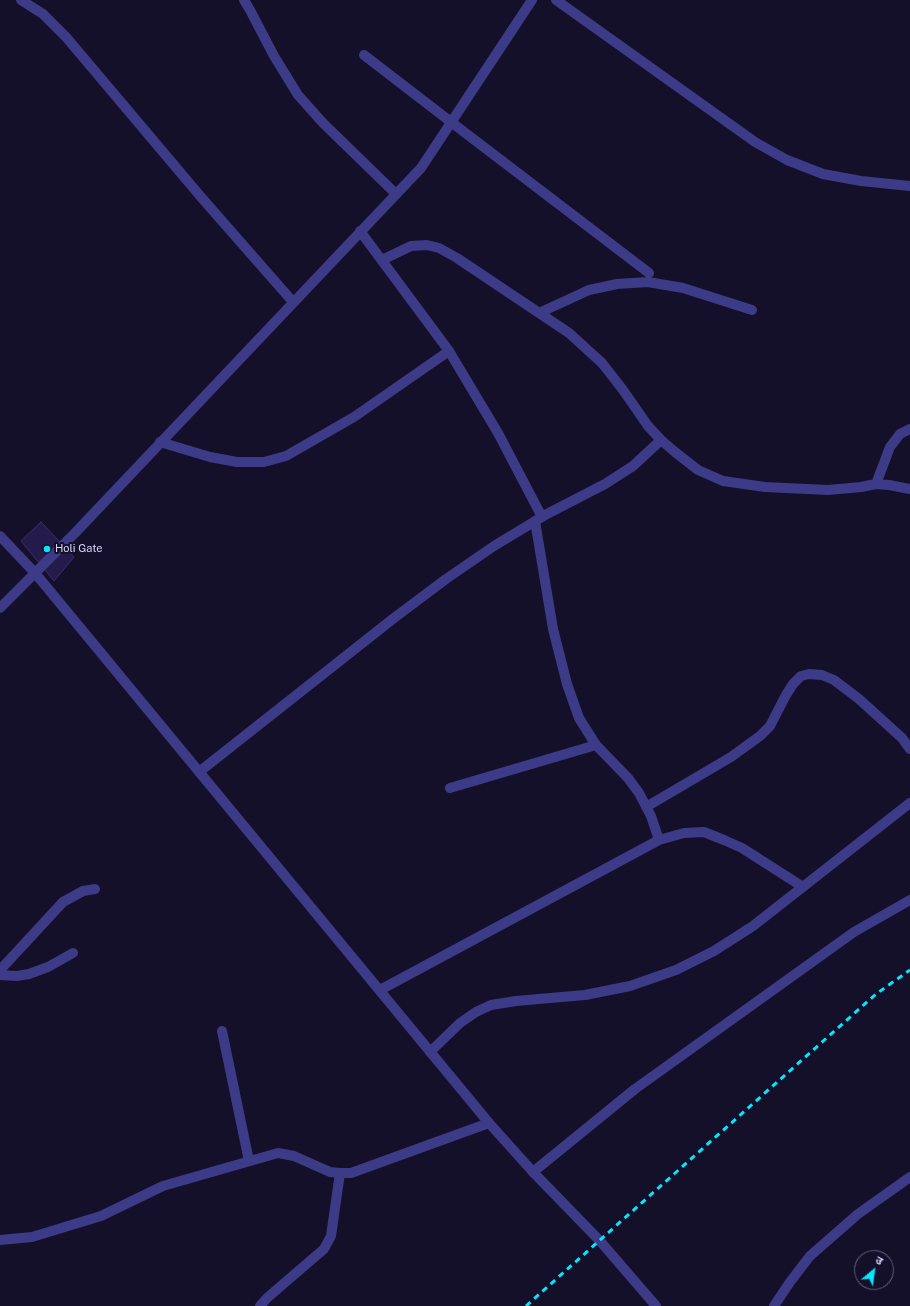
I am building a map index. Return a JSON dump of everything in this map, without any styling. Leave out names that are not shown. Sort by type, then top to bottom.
[{"type":"street","points":[[21,0],[42,14],[66,37],[201,197],[293,302]]},
{"type":"street","points":[[244,0],[274,56],[298,95],[323,123],[396,194]]},
{"type":"street","points":[[0,608],[421,168],[532,0]]},
{"type":"street","points":[[556,0],[755,142],[787,160],[823,174],[861,181],[910,186]]},
{"type":"street","points":[[364,55],[649,273]]},
{"type":"street","points":[[360,231],[449,351],[498,432],[539,519],[553,629],[567,684],[579,718],[596,745],[628,778],[639,793],[651,816],[659,840]]},
{"type":"street","points":[[382,260],[411,246],[427,245],[439,248],[457,258],[569,333],[602,363],[648,426],[661,440],[698,470],[723,481],[765,487],[828,490],[876,484],[910,489]]},
{"type":"street","points":[[539,313],[589,290],[617,284],[648,282],[683,288],[752,310]]},
{"type":"street","points":[[160,442],[210,457],[237,462],[264,462],[286,456],[354,417],[449,351]]},
{"type":"street","points":[[876,484],[890,447],[900,434],[910,429]]},
{"type":"street","points":[[199,772],[440,583],[494,546],[539,519],[605,484],[627,470],[661,440]]},
{"type":"street","points":[[0,536],[35,573],[489,1123],[533,1172],[600,1241],[656,1306]]},
{"type":"street","points":[[646,807],[731,756],[760,736],[770,726],[793,684],[801,676],[809,674],[822,675],[834,680],[902,738],[910,749]]},
{"type":"street","points":[[450,788],[596,745]]},
{"type":"street","points":[[430,1052],[460,1023],[476,1012],[492,1005],[516,1001],[585,995],[630,986],[676,970],[714,951],[753,926],[910,803]]},
{"type":"street","points":[[380,990],[659,840],[684,833],[704,832],[742,848],[803,887]]},
{"type":"street","points":[[0,970],[63,902],[83,891],[95,889]]},
{"type":"street","points":[[533,1172],[635,1089],[854,932],[910,900]]},
{"type":"street","points":[[0,975],[16,976],[29,974],[48,967],[73,952]]},
{"type":"street","points":[[222,1031],[249,1161]]},
{"type":"street","points":[[0,1240],[32,1237],[101,1216],[163,1186],[278,1153],[294,1156],[330,1172],[351,1173],[489,1123]]},
{"type":"street","points":[[260,1306],[267,1298],[324,1249],[332,1236],[340,1173]]},
{"type":"street","points":[[774,1306],[810,1256],[858,1214],[910,1177]]},
{"type":"building","name":"Holi Gate","points":[[41,522],[74,557],[54,581],[21,541]]},
{"type":"railway","points":[[526,1306],[876,994],[910,970]]},
{"type":"place","name":"Holi Gate","points":[[47,549]]}]
